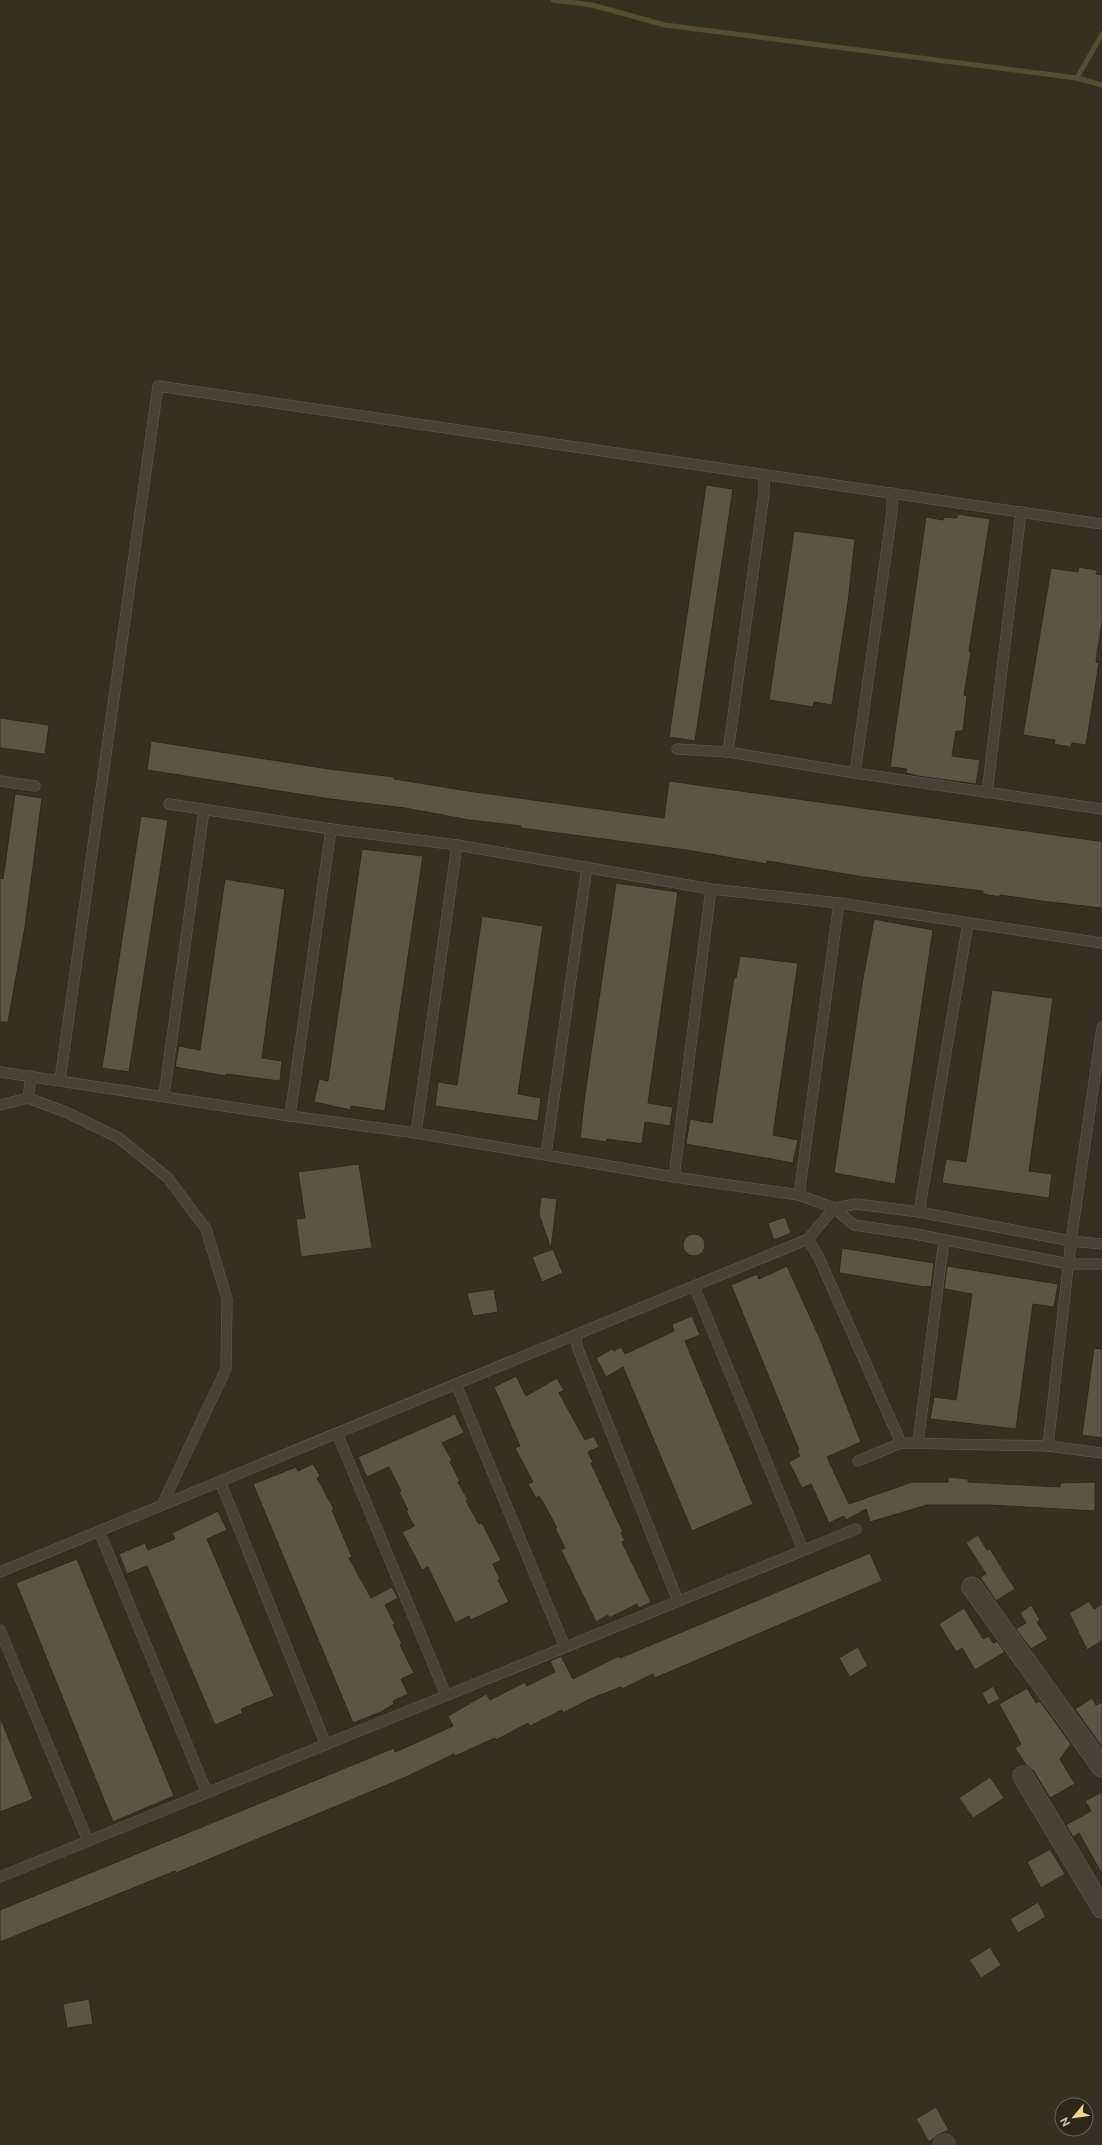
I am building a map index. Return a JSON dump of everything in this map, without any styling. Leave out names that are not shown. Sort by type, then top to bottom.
[{"type":"street","points":[[972,1587],[1102,1767]]},
{"type":"street","points":[[1023,1776],[1102,1908]]},
{"type":"lane","points":[[60,1080],[158,386],[1102,524]]},
{"type":"lane","points":[[728,752],[764,494],[764,475]]},
{"type":"lane","points":[[855,773],[892,512],[892,493]]},
{"type":"lane","points":[[987,793],[1021,512]]},
{"type":"lane","points":[[677,748],[728,752],[855,773],[1102,809]]},
{"type":"lane","points":[[0,781],[35,786]]},
{"type":"lane","points":[[169,804],[331,829],[457,845],[711,889],[840,903],[1102,943]]},
{"type":"lane","points":[[164,1096],[204,810]]},
{"type":"lane","points":[[290,1116],[331,829]]},
{"type":"lane","points":[[416,1133],[457,845]]},
{"type":"lane","points":[[546,1154],[587,867]]},
{"type":"lane","points":[[674,1178],[711,889]]},
{"type":"lane","points":[[799,1195],[840,903]]},
{"type":"lane","points":[[919,1212],[968,923]]},
{"type":"lane","points":[[1048,1446],[1071,1241],[1102,1026]]},
{"type":"lane","points":[[0,1072],[290,1116],[416,1133],[546,1154],[674,1178],[799,1195],[834,1208],[854,1225],[944,1240],[1069,1264],[1102,1264]]},
{"type":"lane","points":[[28,1098],[31,1076]]},
{"type":"lane","points":[[0,1105],[28,1098],[68,1113],[119,1138],[168,1178],[206,1229],[227,1299],[226,1369],[162,1505]]},
{"type":"lane","points":[[0,1572],[808,1239],[834,1208],[856,1204],[919,1212],[1071,1241],[1102,1244]]},
{"type":"lane","points":[[808,1239],[819,1258],[901,1443]]},
{"type":"lane","points":[[918,1443],[944,1240]]},
{"type":"lane","points":[[694,1286],[803,1550]]},
{"type":"lane","points":[[575,1335],[578,1349],[678,1601]]},
{"type":"lane","points":[[456,1384],[565,1647]]},
{"type":"lane","points":[[337,1433],[446,1695]]},
{"type":"lane","points":[[858,1461],[901,1443],[1048,1446],[1102,1453]]},
{"type":"lane","points":[[220,1481],[326,1745]]},
{"type":"lane","points":[[0,1877],[856,1528]]},
{"type":"lane","points":[[99,1530],[207,1793]]},
{"type":"lane","points":[[0,1630],[88,1841]]},
{"type":"building","points":[[706,485],[733,489],[695,741],[669,737]]},
{"type":"building","points":[[957,514],[990,519],[969,651],[971,652],[964,695],[967,696],[963,731],[956,731],[952,756],[980,760],[976,784],[918,776],[906,773],[907,769],[890,767],[926,517],[943,520],[944,517],[957,518]]},
{"type":"building","points":[[794,531],[855,539],[848,602],[832,705],[814,702],[813,707],[769,700]]},
{"type":"building","points":[[1079,567],[1097,570],[1096,574],[1102,575],[1102,622],[1096,662],[1099,663],[1086,745],[1072,743],[1071,747],[1054,744],[1055,740],[1023,735],[1051,568],[1078,572]]},
{"type":"building","points":[[0,718],[49,725],[45,754],[0,748]]},
{"type":"building","points":[[151,741],[329,769],[394,777],[394,779],[468,791],[664,818],[669,781],[1098,841],[1102,842],[1102,908],[1000,895],[1000,897],[983,894],[983,891],[863,877],[767,861],[767,864],[686,850],[520,828],[521,826],[469,820],[405,808],[330,799],[147,770]]},
{"type":"building","points":[[15,794],[42,798],[25,927],[8,1022],[0,1022],[0,878],[3,879]]},
{"type":"building","points":[[141,816],[168,820],[129,1072],[102,1068]]},
{"type":"building","points":[[362,849],[423,856],[385,1111],[351,1106],[351,1110],[314,1102],[319,1079],[328,1081]]},
{"type":"building","points":[[225,879],[285,889],[262,1058],[282,1061],[280,1081],[226,1074],[226,1076],[175,1067],[179,1046],[200,1050]]},
{"type":"building","points":[[616,883],[678,892],[648,1103],[673,1107],[670,1126],[645,1122],[642,1144],[607,1139],[607,1142],[580,1138]]},
{"type":"building","points":[[482,916],[543,926],[518,1094],[541,1098],[538,1121],[435,1106],[438,1082],[457,1085]]},
{"type":"building","points":[[874,919],[933,930],[895,1184],[834,1173],[862,984]]},
{"type":"building","points":[[740,956],[798,963],[773,1135],[798,1140],[793,1163],[686,1144],[690,1119],[712,1123],[734,977],[736,978]]},
{"type":"building","points":[[992,990],[1053,998],[1029,1171],[1052,1174],[1049,1198],[942,1183],[946,1159],[966,1162]]},
{"type":"building","points":[[359,1164],[372,1248],[301,1257],[296,1219],[305,1218],[298,1172]]},
{"type":"building","points":[[541,1197],[557,1199],[551,1249],[539,1214]]},
{"type":"building","points":[[785,1217],[791,1233],[774,1240],[768,1223]]},
{"type":"building","points":[[694,1234],[702,1237],[705,1245],[702,1253],[694,1256],[686,1253],[683,1245],[686,1237]]},
{"type":"building","points":[[842,1248],[934,1263],[931,1287],[839,1273]]},
{"type":"building","points":[[553,1249],[563,1273],[542,1282],[532,1257]]},
{"type":"building","points":[[787,1266],[821,1341],[861,1442],[827,1457],[849,1504],[912,1482],[948,1482],[948,1477],[968,1479],[968,1482],[1060,1487],[1060,1483],[1095,1482],[1095,1511],[989,1505],[927,1505],[870,1522],[866,1509],[846,1520],[844,1516],[829,1523],[811,1484],[802,1488],[789,1462],[800,1456],[797,1451],[799,1450],[731,1285],[757,1274],[759,1279]]},
{"type":"building","points":[[947,1266],[1058,1284],[1054,1307],[1033,1304],[1016,1429],[930,1419],[934,1397],[956,1400],[972,1294],[944,1289]]},
{"type":"building","points":[[494,1289],[498,1312],[473,1316],[467,1293]]},
{"type":"building","points":[[692,1316],[700,1335],[685,1341],[753,1504],[692,1531],[623,1367],[606,1377],[596,1358],[612,1349],[614,1351],[621,1347],[625,1354],[674,1331],[672,1324]]},
{"type":"building","points":[[1094,1348],[1102,1349],[1102,1438],[1082,1435]]},
{"type":"building","points":[[516,1376],[526,1396],[557,1378],[564,1390],[559,1393],[585,1440],[594,1436],[599,1447],[588,1452],[593,1462],[591,1463],[623,1532],[621,1533],[625,1541],[622,1542],[651,1602],[639,1608],[637,1604],[609,1618],[608,1615],[596,1622],[561,1550],[565,1548],[555,1528],[557,1528],[539,1496],[536,1498],[528,1484],[533,1482],[515,1448],[520,1446],[494,1387]]},
{"type":"building","points":[[455,1414],[464,1433],[442,1443],[452,1460],[450,1462],[460,1481],[458,1482],[468,1500],[466,1501],[479,1524],[482,1523],[501,1560],[493,1564],[500,1579],[498,1580],[509,1602],[471,1620],[469,1616],[455,1623],[428,1567],[422,1570],[402,1532],[414,1526],[406,1511],[408,1510],[399,1492],[401,1491],[389,1467],[367,1477],[358,1457]]},
{"type":"building","points":[[313,1464],[320,1476],[317,1478],[334,1509],[332,1510],[352,1557],[349,1558],[371,1598],[392,1587],[398,1598],[385,1605],[395,1624],[393,1625],[402,1644],[400,1645],[414,1673],[401,1679],[408,1694],[393,1701],[394,1704],[381,1712],[353,1723],[253,1484],[296,1467],[298,1471]]},
{"type":"building","points":[[218,1511],[227,1530],[207,1539],[274,1696],[241,1709],[243,1713],[215,1725],[147,1566],[127,1574],[119,1554],[145,1543],[148,1550],[175,1539],[172,1533]]},
{"type":"building","points":[[978,1535],[987,1550],[990,1549],[1015,1589],[996,1601],[980,1577],[986,1574],[966,1543]]},
{"type":"building","points":[[870,1553],[882,1581],[655,1678],[653,1674],[622,1689],[621,1687],[590,1699],[563,1713],[562,1710],[530,1726],[528,1723],[496,1740],[495,1738],[455,1756],[454,1754],[406,1777],[176,1873],[175,1871],[0,1942],[0,1910],[394,1748],[395,1752],[420,1741],[453,1726],[448,1716],[486,1694],[490,1700],[525,1682],[527,1686],[555,1672],[550,1661],[561,1656],[573,1679],[619,1656],[620,1658]]},
{"type":"building","points":[[77,1559],[174,1796],[113,1822],[16,1583]]},
{"type":"building","points":[[1089,1601],[1094,1609],[1102,1604],[1102,1641],[1087,1650],[1069,1613]]},
{"type":"building","points":[[1031,1605],[1040,1620],[1037,1622],[1048,1639],[1031,1649],[1016,1629],[1026,1623],[1020,1613]]},
{"type":"building","points":[[964,1608],[983,1639],[989,1636],[993,1643],[997,1641],[1005,1652],[975,1670],[962,1648],[956,1652],[939,1624]]},
{"type":"building","points":[[858,1647],[868,1666],[850,1677],[839,1658]]},
{"type":"building","points":[[993,1686],[1000,1699],[988,1705],[982,1693]]},
{"type":"building","points":[[1027,1688],[1036,1703],[1040,1701],[1071,1744],[1060,1759],[1075,1784],[1050,1798],[1033,1770],[1026,1765],[1015,1748],[1021,1744],[999,1704]]},
{"type":"building","points":[[1092,1698],[1096,1705],[1102,1702],[1102,1747],[1075,1709]]},
{"type":"building","points":[[0,1717],[33,1799],[0,1812]]},
{"type":"building","points":[[990,1777],[1004,1798],[973,1818],[959,1798]]},
{"type":"building","points":[[1102,1792],[1102,1874],[1079,1833],[1073,1837],[1066,1825],[1091,1811],[1085,1801]]},
{"type":"building","points":[[1050,1849],[1065,1874],[1041,1888],[1027,1862]]},
{"type":"building","points":[[1038,1902],[1046,1917],[1018,1933],[1010,1919]]},
{"type":"building","points":[[990,1947],[1001,1965],[981,1978],[969,1960]]},
{"type":"building","points":[[89,1999],[93,2024],[67,2028],[63,2004]]},
{"type":"building","points":[[936,2107],[949,2130],[938,2135],[929,2142],[916,2119]]},
{"type":"waterway","points":[[553,0],[592,5],[665,25],[1077,78],[1102,34]]},
{"type":"waterway","points":[[1077,78],[1102,85]]}]
